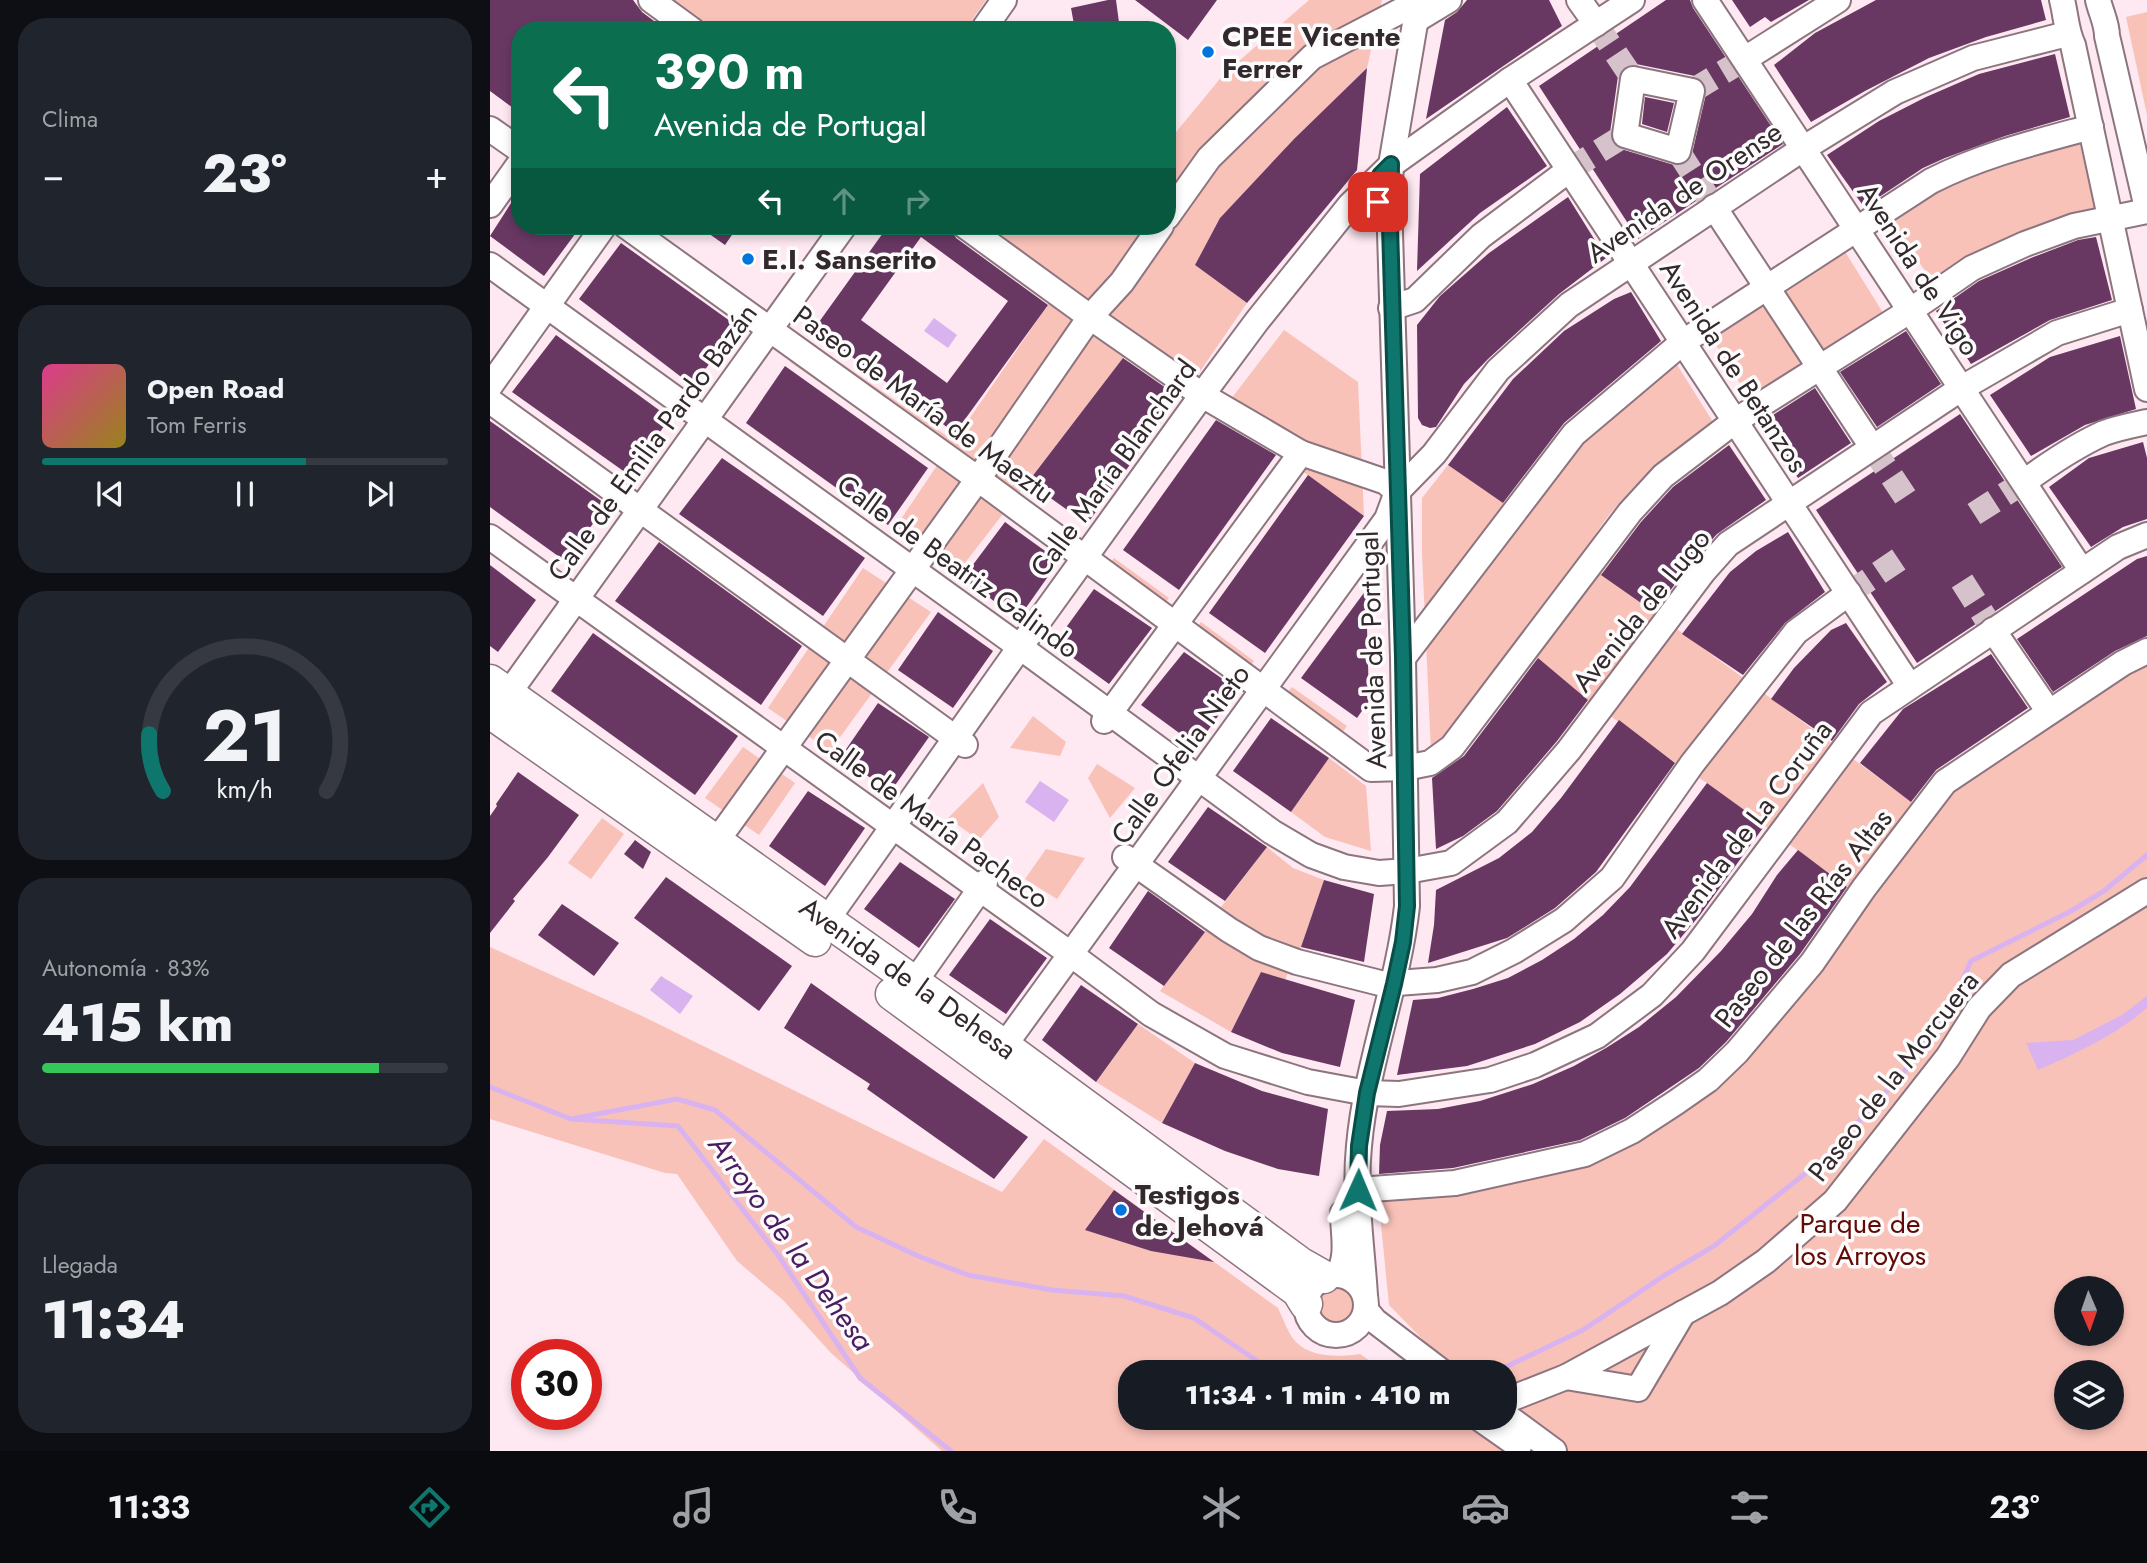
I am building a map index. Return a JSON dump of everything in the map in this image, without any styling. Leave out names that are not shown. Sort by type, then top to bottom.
[{"type":"main road","name":"Avenida de la Dehesa","points":[[494,704],[716,842],[827,921],[907,992],[1004,1046],[1301,1264],[1331,1276]]},
{"type":"main road","name":"Avenida de la Dehesa","points":[[494,704],[907,992],[1298,1291],[1306,1304]]},
{"type":"street","points":[[651,0],[680,21]]},
{"type":"street","points":[[989,21],[1004,0]]},
{"type":"street","points":[[1176,204],[1209,158],[1312,57],[1413,7],[1449,0]]},
{"type":"street","points":[[1579,0],[1596,24]]},
{"type":"street","name":"Calle María Blanchard","points":[[827,921],[893,827],[960,741],[1020,647],[1202,395],[1350,205],[1385,170],[1510,80],[1632,0]]},
{"type":"street","name":"Avenida de Vigo","points":[[1705,0],[2082,571]]},
{"type":"street","points":[[1745,59],[1838,0]]},
{"type":"street","name":"Avenida de Portugal","points":[[1399,768],[1403,657],[1378,202],[1413,7]]},
{"type":"street","name":"Avenida de Orense","points":[[1392,487],[1434,454],[1498,370],[1569,305],[1630,262],[1895,92],[1962,63],[2068,25],[2083,14],[2102,17]]},
{"type":"street","points":[[1399,768],[1430,763],[1452,747],[1630,512],[1678,463],[1735,421],[1911,310],[1972,268],[2074,226],[2147,210],[2102,17]]},
{"type":"street","points":[[2068,25],[2111,218],[2137,311],[2147,389]]},
{"type":"street","name":"Avenida de Betanzos","points":[[1510,80],[1909,685]]},
{"type":"street","points":[[1403,657],[1574,434],[1683,342],[1931,181],[1999,152],[2091,127]]},
{"type":"street","points":[[490,129],[511,144]]},
{"type":"street","name":"Avenida de Portugal","points":[[1385,170],[1389,200],[1392,487]]},
{"type":"street","points":[[1391,308],[1415,300],[1481,236],[1569,170]]},
{"type":"street","points":[[490,205],[511,176]]},
{"type":"street","points":[[1714,207],[1872,447]]},
{"type":"street","points":[[490,386],[597,235]]},
{"type":"street","name":"Paseo de María de Maeztu","points":[[639,235],[978,479],[1371,769],[1399,768]]},
{"type":"street","name":"Calle de Emilia Pardo Bazán","points":[[494,704],[576,598],[838,235]]},
{"type":"street","points":[[977,235],[1202,395],[1301,453],[1392,487]]},
{"type":"street","points":[[716,842],[849,661],[1090,317],[1122,282],[1155,235]]},
{"type":"street","name":"Calle de Beatriz Galindo","points":[[490,265],[1020,647],[1107,716],[1200,778],[1272,832],[1311,855],[1344,867],[1379,873],[1402,872]]},
{"type":"street","name":"Avenida de Lugo","points":[[1402,872],[1451,863],[1507,822],[1569,750],[1728,544],[1962,388],[2057,333],[2137,311]]},
{"type":"street","points":[[490,401],[960,741]]},
{"type":"street","points":[[2024,482],[2084,443],[2107,432],[2147,422]]},
{"type":"street","points":[[1107,716],[1301,453]]},
{"type":"street","name":"Calle Ofelia Nieto","points":[[1004,1046],[1072,955],[1130,861],[1200,778],[1387,519],[1392,487]]},
{"type":"street","name":"Avenida de Portugal","points":[[1331,1276],[1343,1265],[1345,1255],[1344,1149],[1403,942],[1407,906],[1402,872],[1387,519]]},
{"type":"street","name":"Avenida de La Coruña","points":[[1360,1092],[1399,1094],[1490,1080],[1535,1065],[1597,1036],[1652,995],[1693,951],[1871,713],[2118,547],[2147,535]]},
{"type":"street","name":"Calle de María Pacheco","points":[[490,537],[893,827],[983,886],[1151,1014],[1225,1056],[1308,1082],[1360,1092]]},
{"type":"street","points":[[1130,861],[1229,930],[1259,948],[1297,962],[1389,984],[1437,980],[1472,972],[1514,951],[1564,920],[1612,878],[1692,764],[1796,632],[1849,593]]},
{"type":"street","points":[[1993,630],[2049,712]]},
{"type":"street","name":"Paseo de las Rías Altas","points":[[1358,1190],[1455,1183],[1585,1154],[1632,1131],[1675,1103],[1708,1080],[1737,1052],[1812,963],[1864,888],[1945,782],[2049,712],[2147,651]]},
{"type":"street","points":[[907,992],[983,886]]},
{"type":"street","name":"Paseo de la Morcuera","points":[[1517,1396],[1566,1377],[1720,1293],[1766,1261],[1835,1201],[1948,1057],[1979,1008],[2011,975],[2147,891]]},
{"type":"street","name":"Avenida de Portugal","points":[[1360,1092],[1358,1190],[1366,1303]]},
{"type":"street","points":[[1306,1304],[1311,1288],[1331,1276]]},
{"type":"street","name":"Avenida de la Dehesa","points":[[1331,1276],[1355,1280],[1375,1321],[1426,1360]]},
{"type":"street","points":[[1349,1332],[1360,1324],[1366,1303]]},
{"type":"street","name":"Avenida de la Dehesa","points":[[1306,1304],[1307,1314],[1320,1330],[1329,1334],[1349,1332],[1367,1338],[1401,1360]]},
{"type":"street","points":[[1566,1377],[1638,1389],[1683,1313]]},
{"type":"street","points":[[1517,1424],[1554,1451]]},
{"type":"street","points":[[1496,1430],[1526,1451]]},
{"type":"green space","points":[[671,0],[986,0],[971,21],[699,21]]},
{"type":"green space","points":[[1309,0],[1382,0],[1367,68],[1294,139],[1220,218],[1195,265],[1247,303],[1190,386],[1132,347],[958,572],[893,531],[938,464],[790,362],[808,340],[954,441],[1056,293],[977,235],[1176,235],[1176,132],[1224,74]]},
{"type":"green space","points":[[2147,12],[2147,115],[2126,17]]},
{"type":"green space","points":[[2079,140],[2095,210],[2024,230],[1932,281],[1892,223],[1933,195],[2000,161]]},
{"type":"green space","points":[[1844,250],[1885,316],[1825,356],[1783,287]]},
{"type":"green space","points":[[1768,301],[1809,366],[1751,401],[1712,339]]},
{"type":"green space","points":[[1284,330],[1358,382],[1364,516],[1221,412]]},
{"type":"green space","points":[[1676,363],[1713,422],[1657,466],[1622,500],[1593,538],[1582,559],[1917,806],[1854,892],[1707,783],[1588,700],[1535,656],[1450,764],[1432,773],[1422,498],[1448,465],[1509,507],[1559,460]]},
{"type":"green space","points":[[1114,558],[1169,598],[1153,620],[1096,580]]},
{"type":"green space","points":[[863,568],[931,612],[830,751],[768,708]]},
{"type":"green space","points":[[1201,622],[1254,661],[1239,683],[1186,644]]},
{"type":"green space","name":"Parque de los Arroyos","points":[[2147,662],[2147,1451],[942,1451],[831,1353],[783,1300],[737,1261],[677,1174],[665,1173],[490,1119],[490,947],[640,1015],[1002,1192],[1044,1139],[1278,1308],[1291,1335],[1302,1347],[1326,1355],[1360,1354],[1369,1360],[1118,1360],[1118,1430],[1517,1430],[1517,1360],[1427,1360],[1428,1345],[1389,1305],[1378,1194],[1605,1155],[1685,1112],[1751,1051],[1953,788]]},
{"type":"green space","points":[[1292,687],[1347,726],[1330,749],[1274,709]]},
{"type":"green space","points":[[1033,716],[1066,742],[1060,756],[1010,748]]},
{"type":"green space","points":[[743,747],[795,783],[759,835],[705,798]]},
{"type":"green space","points":[[1329,758],[1366,786],[1371,851],[1325,837],[1291,812]]},
{"type":"green space","points":[[1097,764],[1135,788],[1110,818],[1088,778]]},
{"type":"green space","points":[[983,783],[999,817],[979,840],[948,818]]},
{"type":"green space","points":[[602,818],[624,834],[591,879],[568,863]]},
{"type":"green space","points":[[1267,847],[1293,868],[1324,880],[1301,947],[1295,953],[1358,970],[1353,989],[1288,972],[1285,981],[1261,972],[1231,1032],[1160,991],[1206,930],[1148,887],[1218,911]]},
{"type":"green space","points":[[1046,849],[1085,858],[1057,899],[1025,879]]},
{"type":"green space","points":[[1138,1024],[1195,1063],[1162,1123],[1096,1082]]},
{"type":"green space","points":[[1336,1284],[1344,1285],[1350,1290],[1355,1296],[1355,1312],[1350,1318],[1344,1323],[1336,1324],[1328,1323],[1322,1318],[1317,1312],[1316,1304],[1317,1296],[1322,1290],[1328,1285]]},
{"type":"shaded area","points":[[934,318],[957,335],[948,348],[924,331]]},
{"type":"shaded area","points":[[1040,781],[1069,800],[1054,822],[1025,802]]},
{"type":"shaded area","points":[[661,976],[693,996],[680,1014],[650,990]]},
{"type":"shaded area","points":[[2147,996],[2147,1008],[2122,1027],[2038,1070],[2026,1043],[2073,1040],[2122,1015]]},
{"type":"building","points":[[490,0],[633,0],[642,12],[654,21],[511,21],[511,106],[490,91]]},
{"type":"building","points":[[1116,0],[1119,21],[1073,21],[1071,8]]},
{"type":"building","points":[[1135,0],[1217,0],[1188,40],[1176,31],[1176,21],[1163,21]]},
{"type":"building","points":[[1467,0],[1549,0],[1562,26],[1426,119],[1445,20],[1457,12]]},
{"type":"building","points":[[1666,0],[1690,0],[1783,144],[1638,239],[1539,86]],"holes":[[[1636,64],[1695,76],[1706,86],[1706,94],[1689,161],[1674,165],[1621,149],[1611,140],[1618,76],[1627,65]]]},
{"type":"building","points":[[1732,0],[1809,0],[1771,22],[1765,17],[1750,27]]},
{"type":"building","points":[[1876,0],[2041,0],[2046,20],[1986,37],[1929,58],[1811,122],[1774,65],[1815,33]]},
{"type":"building","points":[[2055,54],[2070,117],[2005,136],[1945,158],[1923,168],[1864,207],[1827,155],[1879,121],[1926,97],[1979,74]]},
{"type":"building","points":[[1367,68],[1357,170],[1247,303],[1195,265],[1220,218],[1294,139]]},
{"type":"building","points":[[1645,97],[1674,103],[1667,132],[1642,124]]},
{"type":"building","points":[[1507,107],[1547,166],[1480,213],[1417,271],[1420,174]]},
{"type":"building","points":[[1568,197],[1606,258],[1559,294],[1488,359],[1464,384],[1436,427],[1422,425],[1418,418],[1417,325],[1440,296],[1489,253]]},
{"type":"building","points":[[511,203],[511,235],[574,235],[544,276],[490,236]]},
{"type":"building","points":[[711,235],[732,235],[725,245]]},
{"type":"building","points":[[882,235],[954,235],[1048,305],[955,433],[814,329]],"holes":[[[921,237],[1008,301],[947,383],[861,320]]]},
{"type":"building","points":[[2096,237],[2112,300],[2050,320],[1971,364],[1936,311],[1979,281],[2078,240]]},
{"type":"building","points":[[621,243],[737,326],[693,386],[579,299]]},
{"type":"building","points":[[1631,292],[1661,341],[1564,423],[1503,503],[1448,465],[1513,379],[1564,331],[1614,299]]},
{"type":"building","points":[[1906,331],[1941,384],[1877,427],[1840,372]]},
{"type":"building","points":[[556,335],[670,418],[629,475],[512,392]]},
{"type":"building","points":[[2120,336],[2136,409],[2085,425],[2031,456],[1990,395],[2050,357]]},
{"type":"building","points":[[1123,358],[1179,397],[1087,524],[1028,482]]},
{"type":"building","points":[[785,366],[928,468],[888,525],[746,423]]},
{"type":"building","points":[[1815,388],[1851,443],[1798,478],[1762,422]]},
{"type":"building","points":[[1960,414],[2062,567],[1917,663],[1816,510]]},
{"type":"building","points":[[1216,420],[1276,455],[1179,590],[1123,550]]},
{"type":"building","points":[[490,421],[607,505],[565,561],[490,507]]},
{"type":"building","points":[[2143,442],[2147,458],[2147,519],[2123,527],[2091,547],[2049,487],[2089,458]]},
{"type":"building","points":[[1729,445],[1766,500],[1717,534],[1654,612],[1601,575],[1641,522],[1673,487]]},
{"type":"building","points":[[722,458],[865,558],[823,616],[679,514]]},
{"type":"building","points":[[1308,475],[1364,516],[1265,653],[1209,613]]},
{"type":"building","points":[[1005,522],[1059,561],[1018,619],[963,578]]},
{"type":"building","points":[[1788,532],[1825,592],[1785,623],[1743,675],[1682,634],[1730,572],[1756,551]]},
{"type":"building","points":[[659,542],[802,646],[761,705],[615,601]]},
{"type":"building","points":[[2147,556],[2147,636],[2115,651],[2053,692],[2017,639],[2137,559]]},
{"type":"building","points":[[490,565],[536,600],[498,652],[490,646]]},
{"type":"building","points":[[1094,589],[1152,628],[1109,684],[1054,644]]},
{"type":"building","points":[[1366,590],[1369,701],[1357,718],[1301,678]]},
{"type":"building","points":[[938,612],[993,651],[953,708],[898,670]]},
{"type":"building","points":[[1846,623],[1887,682],[1859,704],[1832,741],[1771,699],[1794,668],[1831,630]]},
{"type":"building","points":[[593,633],[738,736],[695,795],[551,691]]},
{"type":"building","points":[[1184,652],[1237,689],[1197,746],[1141,705]]},
{"type":"building","points":[[1991,654],[2028,708],[1936,770],[1911,802],[1860,763],[1903,709]]},
{"type":"building","points":[[1538,658],[1588,700],[1497,811],[1463,836],[1436,849],[1432,778],[1464,756]]},
{"type":"building","points":[[878,703],[929,737],[891,791],[840,758]]},
{"type":"building","points":[[1271,718],[1329,758],[1291,812],[1233,771]]},
{"type":"building","points":[[1619,720],[1675,763],[1596,872],[1555,908],[1507,938],[1428,963],[1436,890],[1499,858],[1532,832]]},
{"type":"building","points":[[518,772],[579,815],[513,899],[515,901],[490,933],[490,816]]},
{"type":"building","points":[[1707,783],[1765,825],[1700,915],[1667,954],[1620,994],[1580,1022],[1535,1044],[1467,1066],[1397,1075],[1413,1000],[1438,998],[1508,978],[1574,939],[1603,915],[1630,887]]},
{"type":"building","points":[[808,791],[865,828],[825,886],[769,846]]},
{"type":"building","points":[[1208,807],[1267,847],[1225,901],[1168,862]]},
{"type":"building","points":[[635,840],[651,852],[643,869],[624,854]]},
{"type":"building","points":[[1798,850],[1847,887],[1800,954],[1726,1042],[1699,1068],[1625,1118],[1580,1140],[1453,1168],[1379,1174],[1380,1145],[1387,1111],[1438,1109],[1480,1101],[1533,1084],[1606,1048],[1639,1027],[1676,997],[1721,951],[1752,914],[1777,875]]},
{"type":"building","points":[[900,862],[955,899],[919,948],[864,909]]},
{"type":"building","points":[[666,877],[792,966],[759,1011],[634,918]]},
{"type":"building","points":[[1324,880],[1374,894],[1364,962],[1301,947]]},
{"type":"building","points":[[1148,891],[1205,932],[1164,986],[1109,948]]},
{"type":"building","points":[[562,904],[619,943],[594,976],[538,935]]},
{"type":"building","points":[[990,919],[1047,958],[1006,1014],[949,975]]},
{"type":"building","points":[[1261,972],[1355,1000],[1340,1067],[1282,1053],[1231,1032]]},
{"type":"building","points":[[811,983],[1028,1137],[994,1179],[867,1089],[870,1084],[784,1028]]},
{"type":"building","points":[[1081,985],[1138,1024],[1096,1082],[1042,1040]]},
{"type":"building","points":[[1195,1063],[1262,1091],[1328,1109],[1319,1176],[1278,1169],[1225,1151],[1162,1123]]},
{"type":"building","name":"Testigos de Jehová","points":[[1114,1190],[1214,1262],[1151,1251],[1085,1230]]},
{"type":"waterway","points":[[1517,1362],[1583,1330],[1714,1246],[1826,1157],[1904,1072],[1952,1003],[1971,961],[2071,911],[2104,891],[2147,855]]},
{"type":"waterway","name":"Arroyo de la Dehesa","points":[[490,1087],[571,1119],[678,1126],[778,1255],[860,1378],[951,1451]]},
{"type":"waterway","points":[[571,1119],[677,1099],[715,1110],[856,1227],[918,1256],[968,1275],[1052,1290],[1124,1296],[1194,1318],[1256,1360]]},
{"type":"tunnel","points":[[1596,24],[1633,79]]},
{"type":"tunnel","points":[[1692,91],[1745,59]]},
{"type":"tunnel","points":[[1569,170],[1625,135]]},
{"type":"tunnel","points":[[1678,151],[1714,207]]},
{"type":"tunnel","points":[[1872,447],[1908,501]]},
{"type":"tunnel","points":[[1974,514],[2024,482]]},
{"type":"tunnel","points":[[1849,593],[1901,558]]},
{"type":"tunnel","points":[[1962,581],[1993,630]]},
{"type":"place","name":"CPEE Vicente Ferrer","points":[[1208,52]]},
{"type":"place","name":"E.I. Sanserito","points":[[748,259]]},
{"type":"place","name":"Testigos de Jehová","points":[[1121,1210]]},
{"type":"route","points":[[1358,1190],[1359,1146],[1367,1093],[1403,942],[1408,872],[1389,200],[1391,164],[1380,175],[1378,202]]}]
